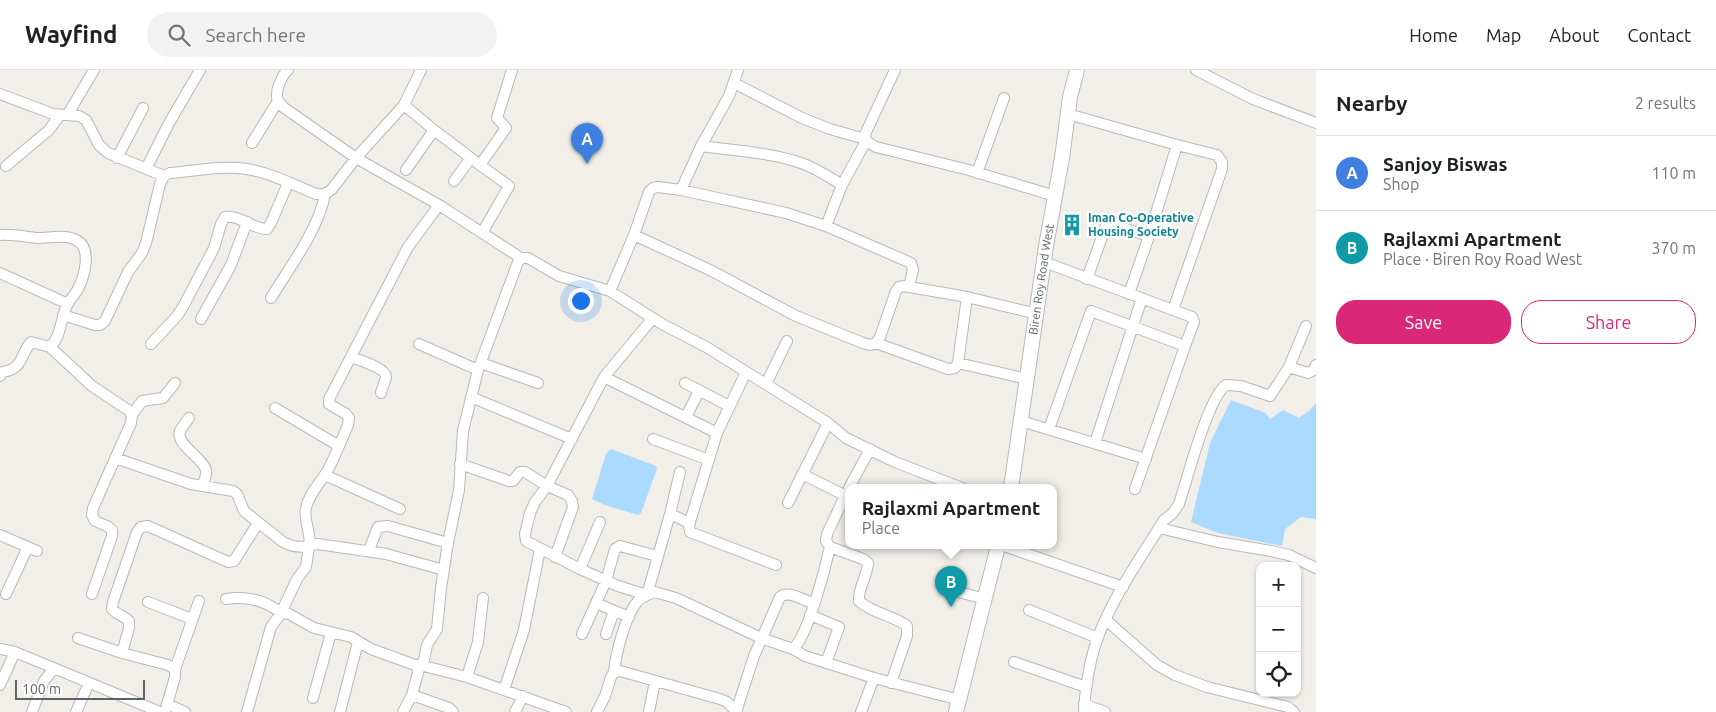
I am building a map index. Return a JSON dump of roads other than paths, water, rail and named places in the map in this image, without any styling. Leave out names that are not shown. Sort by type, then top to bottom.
[{"type":"main road","name":"Biren Roy Road West","points":[[1012,484],[1044,262],[1070,98],[1077,70]]},
{"type":"main road","points":[[958,706],[997,549]]},
{"type":"street","points":[[6,166],[50,130],[64,114],[94,70]]},
{"type":"street","points":[[146,169],[168,125],[200,70]]},
{"type":"street","points":[[252,143],[278,101],[277,94],[282,79],[288,70]]},
{"type":"street","points":[[63,315],[95,325],[100,325],[105,321],[128,272],[142,253],[146,244],[160,184],[164,176],[170,173],[225,168],[246,169],[264,173],[316,194],[325,194],[332,189],[356,158],[404,106],[421,70]]},
{"type":"street","points":[[480,165],[506,128],[497,118],[512,70]]},
{"type":"street","points":[[681,190],[729,96],[738,70]]},
{"type":"street","points":[[826,226],[842,185],[866,140],[867,130],[895,70]]},
{"type":"street","points":[[1196,70],[1253,99],[1316,123]]},
{"type":"street","points":[[734,83],[802,118],[866,140],[876,147],[977,172],[1055,196]]},
{"type":"street","points":[[0,94],[64,114],[79,116],[86,120],[100,145],[108,153],[164,176]]},
{"type":"street","points":[[977,172],[1004,98]]},
{"type":"street","points":[[278,101],[356,158],[439,205],[521,258],[528,258],[558,276],[610,291],[766,384],[828,423],[846,438],[895,462],[952,484]]},
{"type":"street","points":[[404,106],[470,160],[509,186],[482,233]]},
{"type":"street","points":[[117,158],[143,108]]},
{"type":"street","points":[[1068,114],[1216,155],[1222,162],[1222,169],[1173,310]]},
{"type":"street","points":[[406,170],[434,130]]},
{"type":"street","points":[[1129,294],[1177,145]]},
{"type":"street","points":[[702,146],[764,154],[802,163],[830,176],[842,185]]},
{"type":"street","points":[[454,182],[470,160]]},
{"type":"street","points":[[151,344],[177,316],[184,305],[214,248],[225,217],[233,216],[261,229],[267,229],[288,183]]},
{"type":"street","points":[[610,291],[634,235],[649,192],[653,188],[658,187],[681,190],[786,213],[826,226],[911,263],[913,270],[909,286]]},
{"type":"street","points":[[270,298],[317,222],[325,194]]},
{"type":"street","points":[[248,712],[271,627],[281,613],[297,579],[306,567],[310,532],[305,516],[306,507],[325,475],[348,425],[349,418],[346,414],[329,404],[329,399],[408,247],[439,205]]},
{"type":"street","points":[[201,319],[231,265],[247,222]]},
{"type":"street","points":[[1085,278],[1087,279],[1107,222],[1149,236]]},
{"type":"street","points":[[0,235],[68,238],[77,240],[83,246],[86,259],[78,290],[68,304],[55,343],[50,347]]},
{"type":"street","points":[[634,235],[710,270],[796,316],[870,345],[876,343],[880,337],[899,287],[909,286],[967,296],[1037,314]]},
{"type":"street","points":[[402,712],[412,695],[427,645],[436,629],[448,544],[457,505],[463,431],[471,397],[480,366],[521,258]]},
{"type":"street","points":[[1044,262],[1194,319],[1135,489]]},
{"type":"street","points":[[0,273],[68,304]]},
{"type":"street","points":[[876,343],[948,369],[955,368],[958,362],[967,296]]},
{"type":"street","points":[[1095,444],[1142,298]]},
{"type":"street","points":[[1049,429],[1091,311],[1185,346]]},
{"type":"street","points":[[653,318],[604,376],[548,486],[535,502],[525,534],[526,541],[555,557],[630,591],[647,594],[655,592],[676,598],[761,638],[792,649],[805,656],[958,706]]},
{"type":"street","points":[[1105,712],[1084,708],[1086,687],[1098,638],[1123,587],[1164,520],[1173,513],[1178,504],[1210,408],[1221,388],[1226,385],[1241,386],[1270,396],[1289,367],[1306,326]]},
{"type":"street","points":[[766,384],[787,341]]},
{"type":"street","points":[[1,372],[12,370],[18,365],[32,342],[50,347],[92,386],[128,410],[132,415]]},
{"type":"street","points":[[419,344],[480,366],[538,383]]},
{"type":"street","points":[[351,357],[380,369],[384,373],[386,378],[381,393]]},
{"type":"street","points":[[958,362],[1027,379]]},
{"type":"street","points":[[1289,367],[1308,373],[1314,370],[1316,365]]},
{"type":"street","points":[[746,372],[717,433],[690,522],[690,532],[776,565]]},
{"type":"street","points":[[604,376],[717,433]]},
{"type":"street","points":[[92,594],[112,536],[112,530],[95,522],[92,516],[94,508],[131,423],[132,415],[142,401],[163,398],[175,383]]},
{"type":"street","points":[[685,384],[729,406]]},
{"type":"street","points":[[686,417],[699,390]]},
{"type":"street","points":[[471,397],[572,439]]},
{"type":"street","points":[[275,408],[339,446]]},
{"type":"street","points":[[189,418],[180,432],[180,436],[206,470],[202,486]]},
{"type":"street","points":[[1021,421],[1146,459]]},
{"type":"street","points":[[788,503],[828,423]]},
{"type":"street","points":[[653,439],[709,460]]},
{"type":"street","points":[[851,484],[870,449]]},
{"type":"street","points":[[115,458],[181,481],[233,490],[237,494],[244,511],[290,546],[300,548],[318,544],[369,550],[444,570]]},
{"type":"street","points":[[460,464],[509,481],[514,481],[520,472],[525,472],[548,486],[568,494],[573,507],[555,557]]},
{"type":"street","points":[[597,712],[614,672],[616,658],[629,617],[637,602],[647,594],[680,472]]},
{"type":"street","points":[[802,474],[842,494],[845,493]]},
{"type":"street","points":[[325,475],[400,509]]},
{"type":"street","points":[[845,496],[827,534],[826,541],[830,546],[863,559],[868,563],[858,593],[859,601],[865,606],[901,621],[908,626],[907,636],[891,683]]},
{"type":"street","points":[[670,514],[690,522]]},
{"type":"street","points":[[580,569],[600,522]]},
{"type":"street","points":[[122,653],[129,628],[128,621],[124,616],[112,609],[113,602],[137,532],[141,527],[148,526],[228,562],[234,561],[258,523]]},
{"type":"street","points":[[369,550],[378,527],[388,526],[448,544]]},
{"type":"street","points":[[1159,528],[1218,542],[1271,551],[1289,556],[1316,568]]},
{"type":"street","points":[[0,535],[33,549],[6,594]]},
{"type":"street","points":[[582,634],[606,581],[614,549],[620,546],[658,556]]},
{"type":"street","points":[[792,649],[797,646],[810,615],[822,582],[830,546]]},
{"type":"street","points":[[504,690],[523,636],[540,549]]},
{"type":"street","points":[[1013,549],[1123,587]]},
{"type":"street","points":[[944,588],[985,599]]},
{"type":"street","points":[[614,672],[720,699],[727,702],[737,712],[750,667],[780,597],[783,594],[788,594],[814,604]]},
{"type":"street","points":[[226,598],[246,598],[265,602],[281,613],[289,614],[314,628],[351,637],[380,652],[415,665],[467,677],[523,696],[553,710],[566,712]]},
{"type":"street","points":[[467,677],[478,642],[483,598]]},
{"type":"street","points":[[185,712],[166,708],[175,677],[175,669],[199,601]]},
{"type":"street","points":[[148,602],[192,618]]},
{"type":"street","points":[[596,603],[629,617]]},
{"type":"street","points":[[1029,610],[1098,638]]},
{"type":"street","points":[[606,634],[614,611]]},
{"type":"street","points":[[810,615],[840,627],[826,663]]},
{"type":"street","points":[[1106,620],[1157,665],[1175,675],[1207,687],[1288,707],[1294,712]]},
{"type":"street","points":[[313,698],[331,633]]},
{"type":"street","points":[[78,638],[122,653],[168,665],[175,669]]},
{"type":"street","points":[[340,712],[358,642]]},
{"type":"street","points":[[0,649],[15,652],[160,712]]},
{"type":"street","points":[[0,685],[15,652]]},
{"type":"street","points":[[1014,662],[1086,687]]},
{"type":"street","points":[[32,712],[44,681],[54,668]]},
{"type":"street","points":[[861,712],[874,678]]},
{"type":"street","points":[[648,712],[655,681]]},
{"type":"street","points":[[76,712],[89,683]]},
{"type":"street","points":[[412,695],[454,711]]},
{"type":"street","points":[[514,712],[523,696]]},
{"type":"water","points":[[1231,400],[1266,413],[1270,419],[1283,410],[1299,418],[1316,403],[1316,519],[1301,517],[1285,529],[1282,546],[1218,533],[1191,522],[1210,443]]},
{"type":"water","points":[[611,449],[656,466],[657,469],[641,513],[638,515],[592,499],[606,454]]},
{"type":"place","name":"Sanjoy Biswas","points":[[587,164]]},
{"type":"place","name":"Iman Co-Operative Housing Society","points":[[1072,225]]},
{"type":"place","name":"Rajlaxmi Apartment","points":[[951,607]]}]
